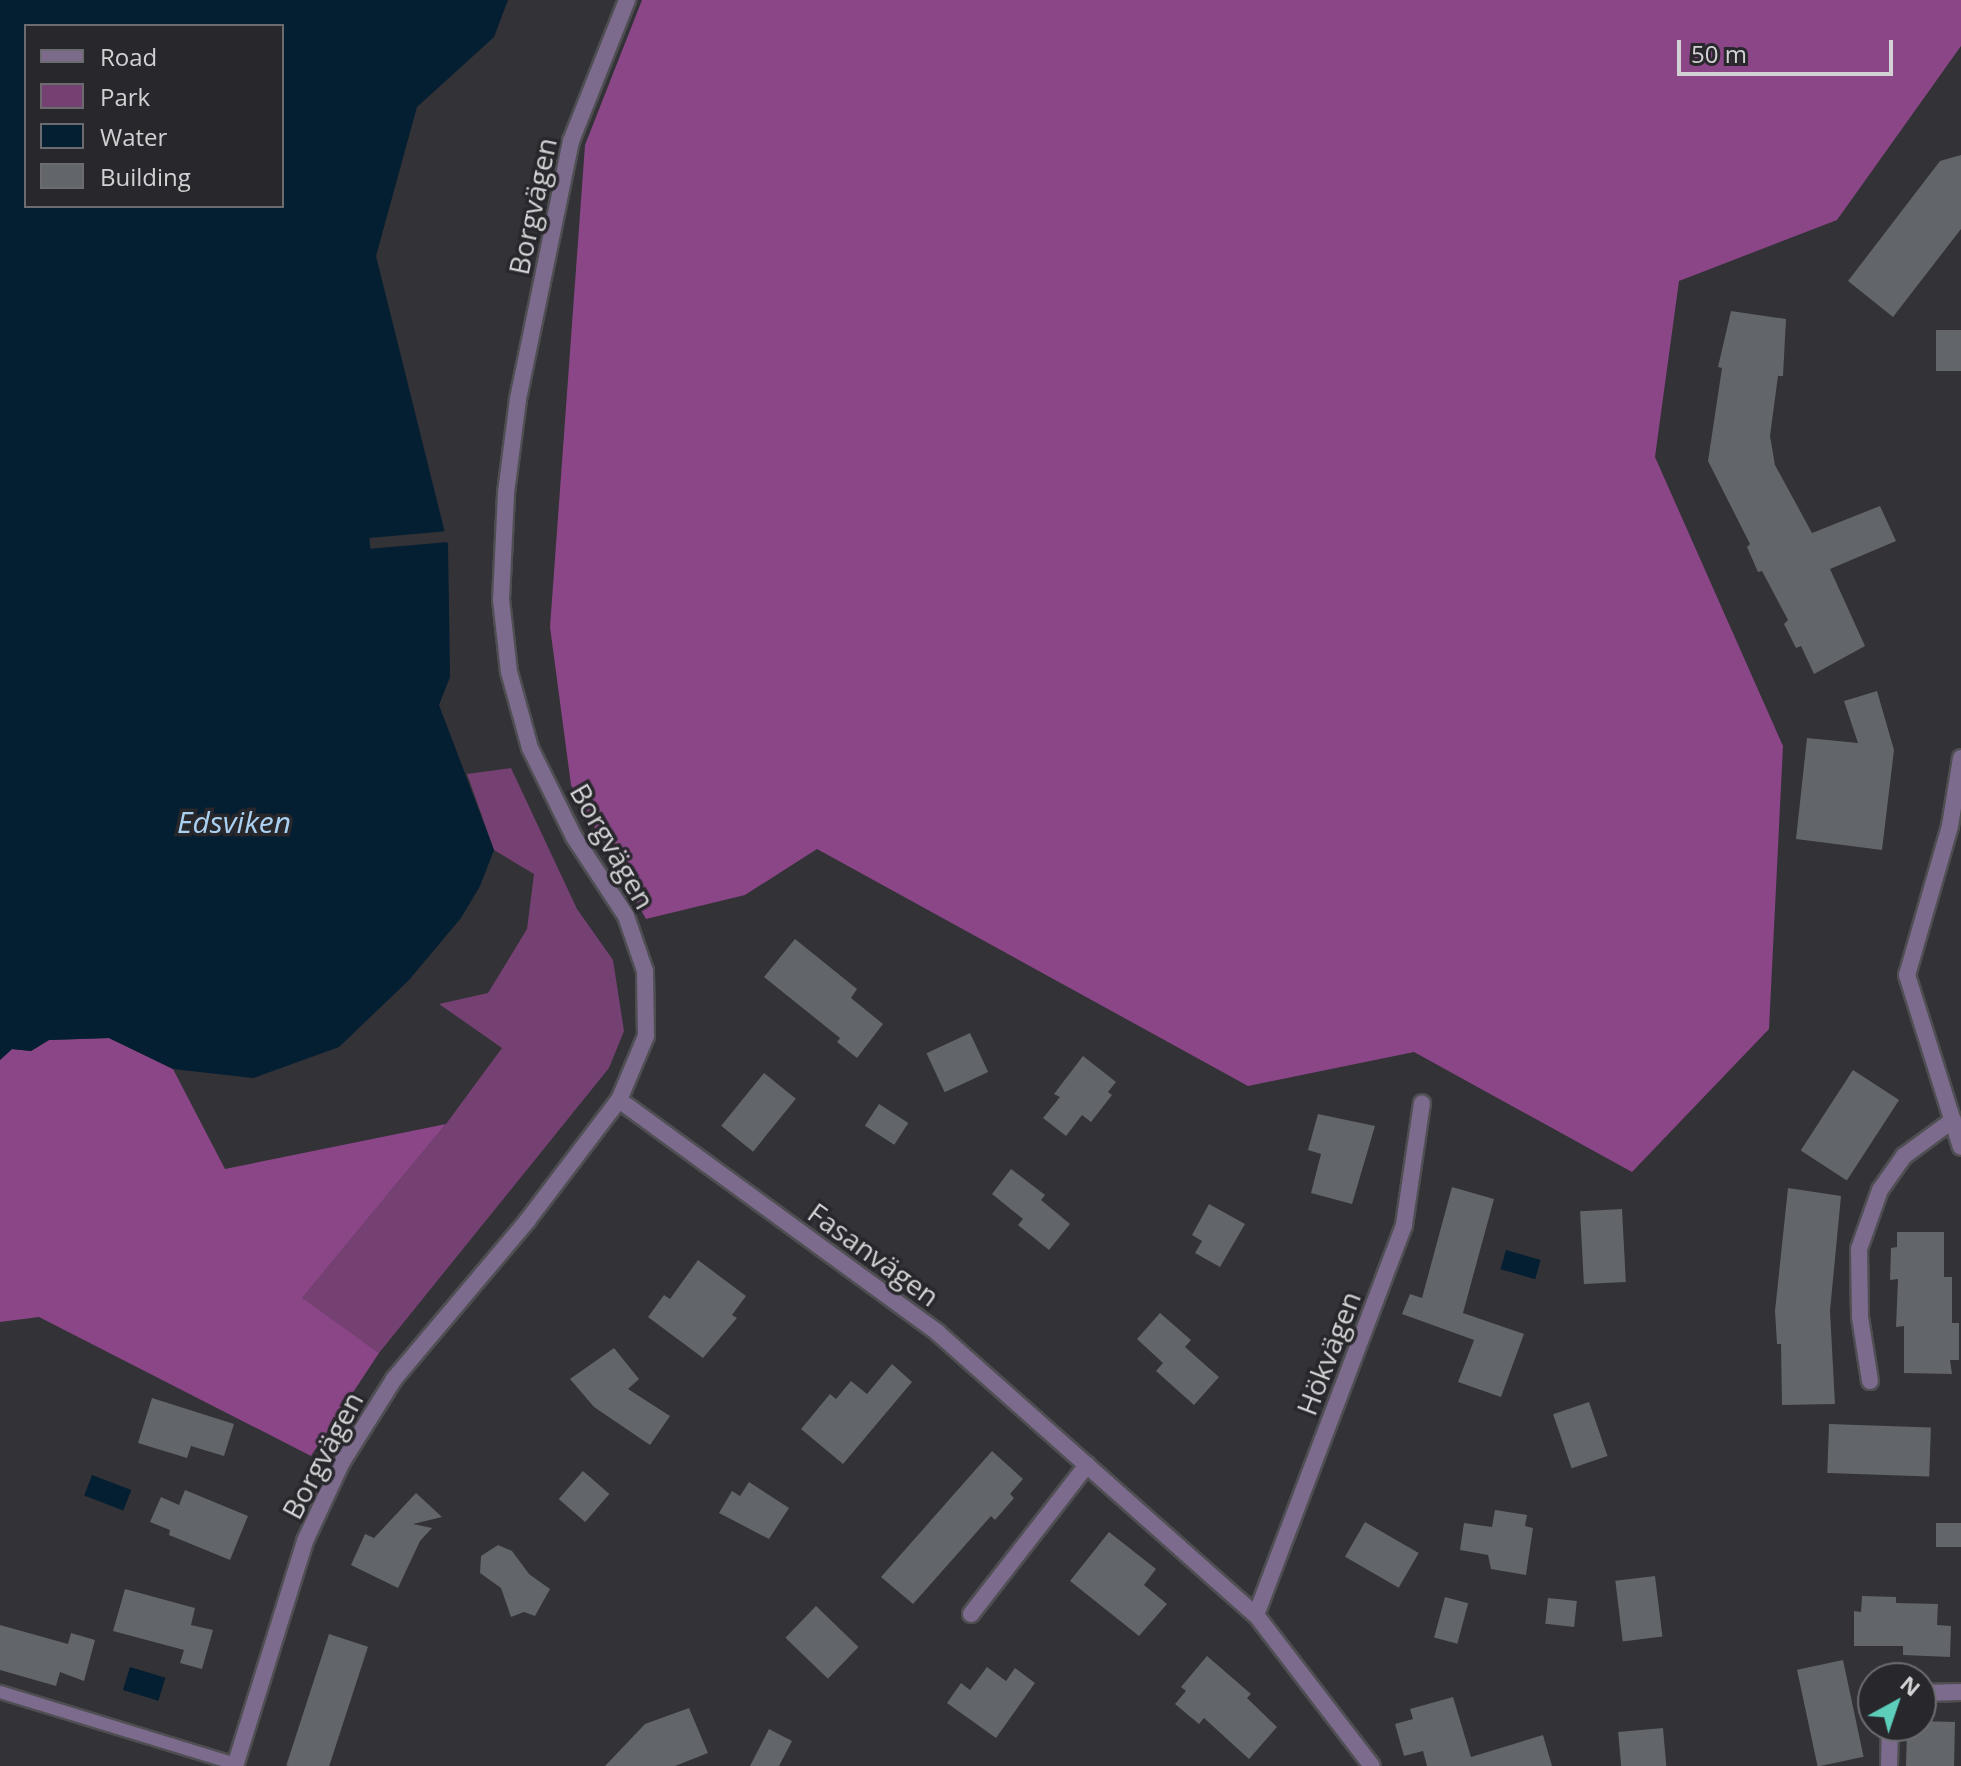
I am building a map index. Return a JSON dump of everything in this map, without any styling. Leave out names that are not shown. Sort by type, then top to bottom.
[{"type":"street","name":"Borgvägen","points":[[235,1765],[305,1541],[342,1462],[394,1379],[527,1221],[619,1100],[646,1036],[645,971],[626,916],[574,837],[530,748],[509,672],[501,600],[506,493],[518,399],[567,156],[627,0]]},
{"type":"street","points":[[1961,758],[1950,826],[1907,975],[1961,1147]]},
{"type":"street","name":"Fasanvägen","points":[[619,1100],[938,1333],[1256,1615],[1372,1766]]},
{"type":"street","name":"Hökvägen","points":[[1256,1615],[1404,1225],[1422,1103]]},
{"type":"street","points":[[1870,1381],[1860,1317],[1859,1249],[1880,1190],[1904,1156],[1953,1120]]},
{"type":"street","points":[[971,1614],[1087,1465]]},
{"type":"street","points":[[1937,1693],[1961,1692]]},
{"type":"street","points":[[1889,1766],[1890,1742]]},
{"type":"lane","points":[[0,1692],[235,1765]]},
{"type":"green space","points":[[511,768],[577,909],[613,960],[624,1031],[609,1068],[379,1353],[301,1299],[446,1124],[502,1048],[439,1004],[488,993],[527,929],[534,874],[494,850],[467,774]]},
{"type":"shaded area","points":[[642,0],[1961,0],[1961,46],[1837,220],[1679,281],[1655,457],[1783,746],[1769,1029],[1632,1172],[1414,1052],[1248,1086],[817,849],[745,895],[646,919],[571,785],[550,627],[585,145]]},
{"type":"shaded area","points":[[109,1038],[173,1069],[225,1169],[446,1124],[302,1298],[379,1353],[311,1456],[39,1317],[0,1322],[0,1060],[12,1049],[31,1051],[49,1040]]},
{"type":"water","name":"Edsviken","points":[[0,0],[508,0],[494,37],[417,107],[376,256],[448,545],[450,677],[439,705],[494,850],[480,886],[461,918],[409,980],[339,1047],[253,1078],[173,1069],[109,1038],[49,1040],[31,1051],[12,1049],[0,1060]]},
{"type":"water","points":[[1506,1250],[1541,1260],[1535,1279],[1500,1269]]},
{"type":"water","points":[[92,1475],[131,1490],[123,1511],[84,1496]]},
{"type":"water","points":[[130,1667],[165,1678],[158,1701],[123,1690]]},
{"type":"pier","points":[[448,531],[449,542],[370,549],[369,538]]},
{"type":"building","points":[[1961,155],[1961,229],[1893,317],[1848,281],[1940,161]]},
{"type":"building","points":[[1731,311],[1786,319],[1783,376],[1778,376],[1770,436],[1775,465],[1812,533],[1880,506],[1896,541],[1830,569],[1865,646],[1814,674],[1801,646],[1796,648],[1784,624],[1788,620],[1762,571],[1758,572],[1747,547],[1750,544],[1708,461],[1722,368],[1718,367]]},
{"type":"building","points":[[1936,330],[1961,330],[1961,371],[1936,371]]},
{"type":"building","points":[[1877,691],[1894,750],[1882,850],[1796,839],[1807,738],[1858,743],[1844,701]]},
{"type":"building","points":[[795,939],[857,989],[851,998],[883,1024],[857,1058],[837,1042],[840,1038],[764,977]]},
{"type":"building","points":[[970,1033],[988,1072],[945,1092],[926,1053]]},
{"type":"building","points":[[1083,1056],[1116,1082],[1108,1092],[1112,1095],[1091,1122],[1082,1115],[1066,1136],[1043,1118],[1060,1097],[1054,1094]]},
{"type":"building","points":[[1853,1070],[1899,1100],[1847,1180],[1801,1151]]},
{"type":"building","points":[[764,1073],[796,1099],[753,1152],[721,1126]]},
{"type":"building","points":[[879,1104],[908,1123],[894,1145],[865,1126]]},
{"type":"building","points":[[1318,1114],[1375,1126],[1352,1204],[1311,1193],[1321,1154],[1308,1150]]},
{"type":"building","points":[[1011,1169],[1045,1195],[1041,1200],[1070,1224],[1049,1250],[1018,1225],[1023,1219],[992,1194]]},
{"type":"building","points":[[1452,1187],[1494,1199],[1463,1313],[1524,1334],[1501,1397],[1458,1382],[1474,1340],[1402,1314],[1410,1294],[1422,1298]]},
{"type":"building","points":[[1788,1188],[1841,1196],[1830,1311],[1835,1404],[1782,1405],[1781,1344],[1777,1344],[1775,1311]]},
{"type":"building","points":[[1209,1204],[1245,1224],[1220,1267],[1195,1253],[1202,1241],[1192,1235]]},
{"type":"building","points":[[1622,1209],[1626,1282],[1584,1284],[1580,1211]]},
{"type":"building","points":[[1897,1232],[1944,1232],[1944,1277],[1952,1277],[1952,1323],[1959,1323],[1959,1360],[1950,1360],[1952,1374],[1904,1373],[1904,1326],[1896,1327],[1898,1279],[1890,1280],[1891,1248],[1897,1247]]},
{"type":"building","points":[[698,1260],[746,1296],[732,1315],[737,1318],[703,1358],[648,1317],[664,1295],[670,1299]]},
{"type":"building","points":[[1160,1313],[1191,1340],[1185,1347],[1219,1377],[1194,1405],[1156,1371],[1163,1363],[1137,1339]]},
{"type":"building","points":[[614,1348],[639,1379],[628,1389],[670,1416],[650,1445],[594,1407],[570,1379]]},
{"type":"building","points":[[892,1364],[912,1382],[843,1464],[801,1429],[830,1394],[836,1399],[851,1381],[867,1394]]},
{"type":"building","points":[[152,1398],[234,1424],[224,1456],[191,1446],[187,1458],[138,1443]]},
{"type":"building","points":[[1589,1402],[1608,1456],[1572,1468],[1553,1414]]},
{"type":"building","points":[[1829,1424],[1931,1428],[1929,1477],[1827,1473]]},
{"type":"building","points":[[992,1451],[1023,1479],[1010,1494],[1014,1498],[995,1520],[991,1516],[913,1604],[881,1577]]},
{"type":"building","points":[[583,1471],[609,1494],[585,1522],[559,1499]]},
{"type":"building","points":[[749,1482],[789,1508],[769,1539],[719,1513],[732,1491],[740,1496]]},
{"type":"building","points":[[185,1490],[248,1516],[230,1560],[169,1535],[170,1530],[150,1522],[161,1497],[179,1505]]},
{"type":"building","points":[[416,1493],[442,1517],[413,1524],[432,1528],[420,1541],[398,1588],[351,1565],[365,1534],[374,1538]]},
{"type":"building","points":[[1495,1510],[1527,1515],[1525,1526],[1533,1528],[1526,1575],[1491,1569],[1488,1555],[1460,1550],[1464,1523],[1492,1527]]},
{"type":"building","points":[[1365,1522],[1419,1553],[1399,1588],[1345,1557]]},
{"type":"building","points":[[1936,1523],[1961,1523],[1961,1547],[1936,1547]]},
{"type":"building","points":[[1109,1532],[1156,1569],[1144,1585],[1167,1604],[1139,1636],[1070,1581]]},
{"type":"building","points":[[498,1545],[512,1551],[529,1574],[550,1589],[535,1616],[524,1612],[511,1617],[501,1588],[480,1573],[481,1556]]},
{"type":"building","points":[[1655,1576],[1662,1637],[1623,1641],[1615,1581]]},
{"type":"building","points":[[125,1589],[195,1608],[191,1625],[213,1630],[202,1669],[180,1663],[184,1650],[113,1631]]},
{"type":"building","points":[[1862,1596],[1896,1597],[1896,1603],[1938,1604],[1937,1625],[1951,1626],[1950,1657],[1903,1655],[1903,1646],[1854,1646],[1854,1611],[1861,1612]]},
{"type":"building","points":[[1445,1597],[1468,1603],[1457,1644],[1434,1638]]},
{"type":"building","points":[[1548,1598],[1577,1601],[1574,1627],[1545,1624]]},
{"type":"building","points":[[816,1606],[858,1647],[828,1679],[785,1638]]},
{"type":"building","points":[[0,1625],[68,1644],[71,1633],[95,1640],[84,1681],[60,1672],[56,1686],[0,1670]]},
{"type":"building","points":[[329,1634],[368,1647],[329,1766],[286,1765]]},
{"type":"building","points":[[1207,1656],[1251,1694],[1247,1698],[1277,1727],[1249,1759],[1204,1718],[1199,1724],[1175,1704],[1186,1691],[1181,1687]]},
{"type":"building","points":[[1843,1660],[1857,1726],[1857,1742],[1860,1742],[1864,1757],[1817,1766],[1797,1670]]},
{"type":"building","points":[[987,1667],[1006,1681],[1015,1668],[1035,1683],[996,1738],[947,1703],[961,1683],[970,1690]]},
{"type":"building","points":[[1453,1697],[1471,1757],[1543,1735],[1552,1766],[1427,1766],[1423,1751],[1404,1756],[1395,1724],[1413,1719],[1410,1709]]},
{"type":"building","points":[[689,1708],[708,1753],[675,1766],[605,1766],[645,1724]]},
{"type":"building","points":[[1937,1721],[1955,1722],[1954,1766],[1906,1766],[1907,1742],[1937,1742]]},
{"type":"building","points":[[1663,1728],[1666,1766],[1621,1766],[1618,1732]]},
{"type":"building","points":[[769,1729],[792,1741],[779,1766],[750,1766]]}]
